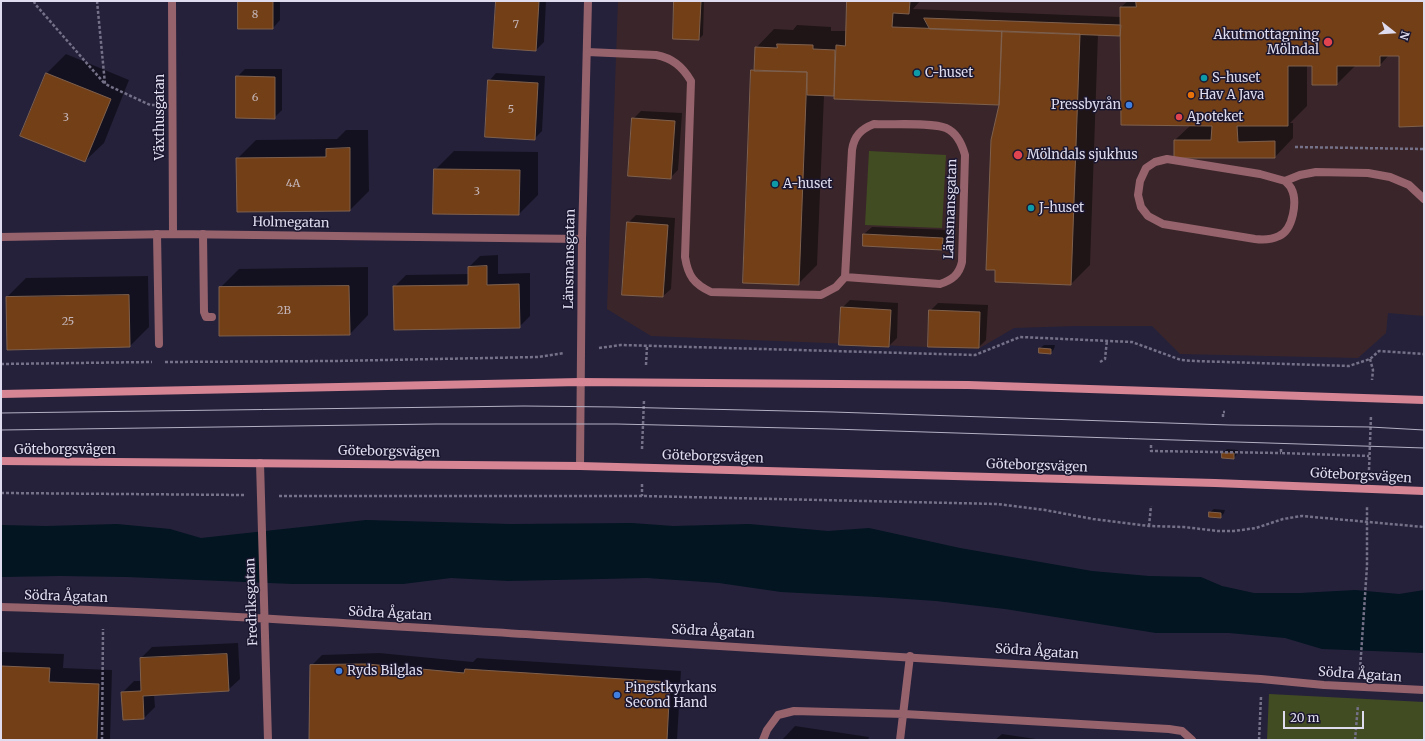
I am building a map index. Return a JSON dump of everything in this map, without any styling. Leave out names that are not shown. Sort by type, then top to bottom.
[{"type":"main road","points":[[1,394],[580,382],[645,382],[968,385],[1424,400]]},
{"type":"main road","name":"Göteborgsvägen","points":[[1,461],[580,466],[1200,482],[1424,491]]},
{"type":"street","name":"Växthusgatan","points":[[172,1],[173,234]]},
{"type":"street","name":"Länsmansgatan","points":[[580,466],[582,239],[588,1]]},
{"type":"street","points":[[587,52],[651,54],[665,56],[680,66],[692,81],[685,257],[686,269],[693,280],[701,287],[712,292],[821,295],[836,287],[845,278]]},
{"type":"street","name":"Länsmansgatan","points":[[874,124],[936,125],[946,128],[955,135],[962,144],[965,155],[962,262],[956,277],[940,284],[845,278],[852,150],[856,137],[866,127],[874,124]]},
{"type":"street","points":[[1285,181],[1291,188],[1294,204],[1292,218],[1288,228],[1281,236],[1268,240],[1163,224],[1148,216],[1140,207],[1138,195],[1140,181],[1146,168],[1155,162],[1167,159],[1260,174],[1285,181],[1300,174],[1316,172],[1368,173],[1390,177],[1409,185],[1424,199]]},
{"type":"street","points":[[157,234],[159,344]]},
{"type":"street","points":[[203,234],[204,312],[206,317],[212,317]]},
{"type":"street","name":"Holmegatan","points":[[1,237],[203,234],[582,239]]},
{"type":"street","name":"Fredriksgatan","points":[[260,463],[268,740]]},
{"type":"street","name":"Södra Ågatan","points":[[1,608],[103,610],[265,618],[910,656],[1360,687],[1424,690]]},
{"type":"street","points":[[900,740],[910,656]]},
{"type":"street","points":[[763,740],[767,730],[778,715],[794,711],[904,714],[1169,729],[1182,731],[1192,740]]},
{"type":"path","points":[[34,1],[104,84],[150,105],[172,107]]},
{"type":"path","points":[[97,1],[104,84]]},
{"type":"path","points":[[1295,147],[1424,149]]},
{"type":"path","points":[[622,345],[975,355],[1020,337],[1132,342],[1181,360],[1195,362],[1349,366],[1370,359],[1379,351],[1424,354]]},
{"type":"path","points":[[1100,362],[1105,359],[1107,340]]},
{"type":"path","points":[[642,496],[646,346]]},
{"type":"path","points":[[160,362],[334,361],[538,357]]},
{"type":"path","points":[[1360,666],[1367,566],[1368,488],[1373,370],[1370,359]]},
{"type":"path","points":[[1,364],[152,362]]},
{"type":"path","points":[[1151,445],[1151,451],[1281,451],[1369,456]]},
{"type":"path","points":[[1,493],[341,497],[642,496],[997,504],[1149,526],[1184,527],[1218,531],[1234,531],[1256,528],[1283,519],[1302,516],[1424,527]]},
{"type":"path","points":[[1149,526],[1150,506]]},
{"type":"path","points":[[102,740],[103,610]]},
{"type":"path","points":[[1259,740],[1261,679]]},
{"type":"path","points":[[1355,740],[1360,687]]},
{"type":"shaded area","name":"Mölndals sjukhus","points":[[618,1],[1424,1],[1424,316],[1388,313],[1386,333],[1358,358],[1180,354],[1152,326],[1014,328],[978,349],[651,336],[607,309]]},
{"type":"green space","points":[[869,151],[946,155],[942,228],[865,225]]},
{"type":"green space","points":[[1269,694],[1424,702],[1424,740],[1267,740]]},
{"type":"water","points":[[366,520],[511,524],[632,523],[673,526],[749,524],[828,531],[869,528],[960,548],[1092,571],[1149,576],[1201,577],[1222,586],[1254,593],[1300,593],[1355,590],[1399,594],[1424,590],[1424,653],[1322,649],[1285,638],[1229,633],[1156,633],[1005,609],[936,601],[781,592],[719,583],[647,578],[508,581],[451,578],[403,584],[293,584],[127,577],[1,577],[1,525],[46,526],[117,524],[170,529],[201,538]]},
{"type":"building","points":[[238,1],[273,1],[273,29],[238,29]]},
{"type":"building","points":[[496,1],[539,1],[536,51],[493,48]]},
{"type":"building","points":[[674,1],[701,1],[699,40],[673,39]]},
{"type":"building","name":"C-huset","points":[[847,1],[910,1],[909,14],[893,13],[892,27],[1002,31],[999,105],[834,99],[836,45],[845,46]]},
{"type":"building","name":"S-huset","points":[[1136,1],[1424,1],[1424,126],[1399,127],[1399,56],[1380,56],[1380,66],[1337,66],[1337,85],[1312,85],[1312,66],[1288,66],[1288,126],[1237,126],[1238,142],[1275,141],[1275,158],[1174,158],[1174,140],[1211,140],[1212,126],[1121,125],[1120,7],[1136,7]]},
{"type":"building","points":[[924,18],[1121,25],[1120,36],[930,29]]},
{"type":"building","name":"J-huset","points":[[1002,31],[1080,34],[1071,285],[995,282],[995,270],[986,270],[991,140],[999,105]]},
{"type":"building","points":[[777,44],[813,45],[813,49],[835,50],[834,96],[807,95],[807,72],[754,71],[755,47],[777,48]]},
{"type":"building","name":"A-huset","points":[[751,70],[807,72],[799,285],[743,283]]},
{"type":"building","points":[[46,73],[111,99],[85,162],[20,136]]},
{"type":"building","points":[[236,76],[275,77],[275,119],[236,118]]},
{"type":"building","points":[[488,80],[538,83],[535,140],[485,137]]},
{"type":"building","points":[[632,118],[675,121],[671,179],[628,176]]},
{"type":"building","points":[[350,148],[350,211],[237,212],[236,158],[326,157],[326,149]]},
{"type":"building","points":[[434,169],[520,170],[519,215],[433,214]]},
{"type":"building","points":[[627,222],[668,225],[663,297],[622,295]]},
{"type":"building","points":[[863,234],[943,238],[942,250],[863,246]]},
{"type":"building","points":[[487,266],[487,285],[519,284],[520,328],[394,330],[393,286],[468,285],[468,267]]},
{"type":"building","points":[[349,286],[350,335],[219,336],[219,287]]},
{"type":"building","points":[[129,295],[130,347],[7,350],[6,297]]},
{"type":"building","points":[[841,307],[891,310],[889,347],[839,345]]},
{"type":"building","points":[[929,310],[980,312],[979,348],[928,347]]},
{"type":"building","points":[[1039,348],[1051,349],[1051,354],[1039,353]]},
{"type":"building","points":[[1222,453],[1234,453],[1234,459],[1222,458]]},
{"type":"building","points":[[1209,512],[1221,513],[1221,518],[1209,517]]},
{"type":"building","points":[[227,654],[229,691],[143,696],[144,719],[123,720],[121,692],[141,691],[140,658]]},
{"type":"building","points":[[367,664],[464,673],[465,669],[670,682],[667,740],[309,740],[310,665]]},
{"type":"building","points":[[1,666],[50,668],[49,682],[99,684],[97,740],[1,740]]},
{"type":"tram line","points":[[1,413],[524,406],[614,407],[833,412],[1229,425],[1370,427],[1424,430]]},
{"type":"tram line","points":[[1,430],[436,424],[617,424],[832,429],[1424,448]]},
{"type":"place","name":"Akutmottagning Mölndal","points":[[1328,42]]},
{"type":"place","name":"C-huset","points":[[917,73]]},
{"type":"place","name":"S-huset","points":[[1204,78]]},
{"type":"place","name":"Hav A Java","points":[[1191,95]]},
{"type":"place","name":"Pressbyrån","points":[[1129,105]]},
{"type":"place","name":"Apoteket","points":[[1179,117]]},
{"type":"place","name":"Mölndals sjukhus","points":[[1018,155]]},
{"type":"place","name":"A-huset","points":[[775,184]]},
{"type":"place","name":"J-huset","points":[[1031,208]]},
{"type":"place","name":"Ryds Bilglas","points":[[339,671]]},
{"type":"place","name":"Pingstkyrkans Second Hand","points":[[617,695]]}]
